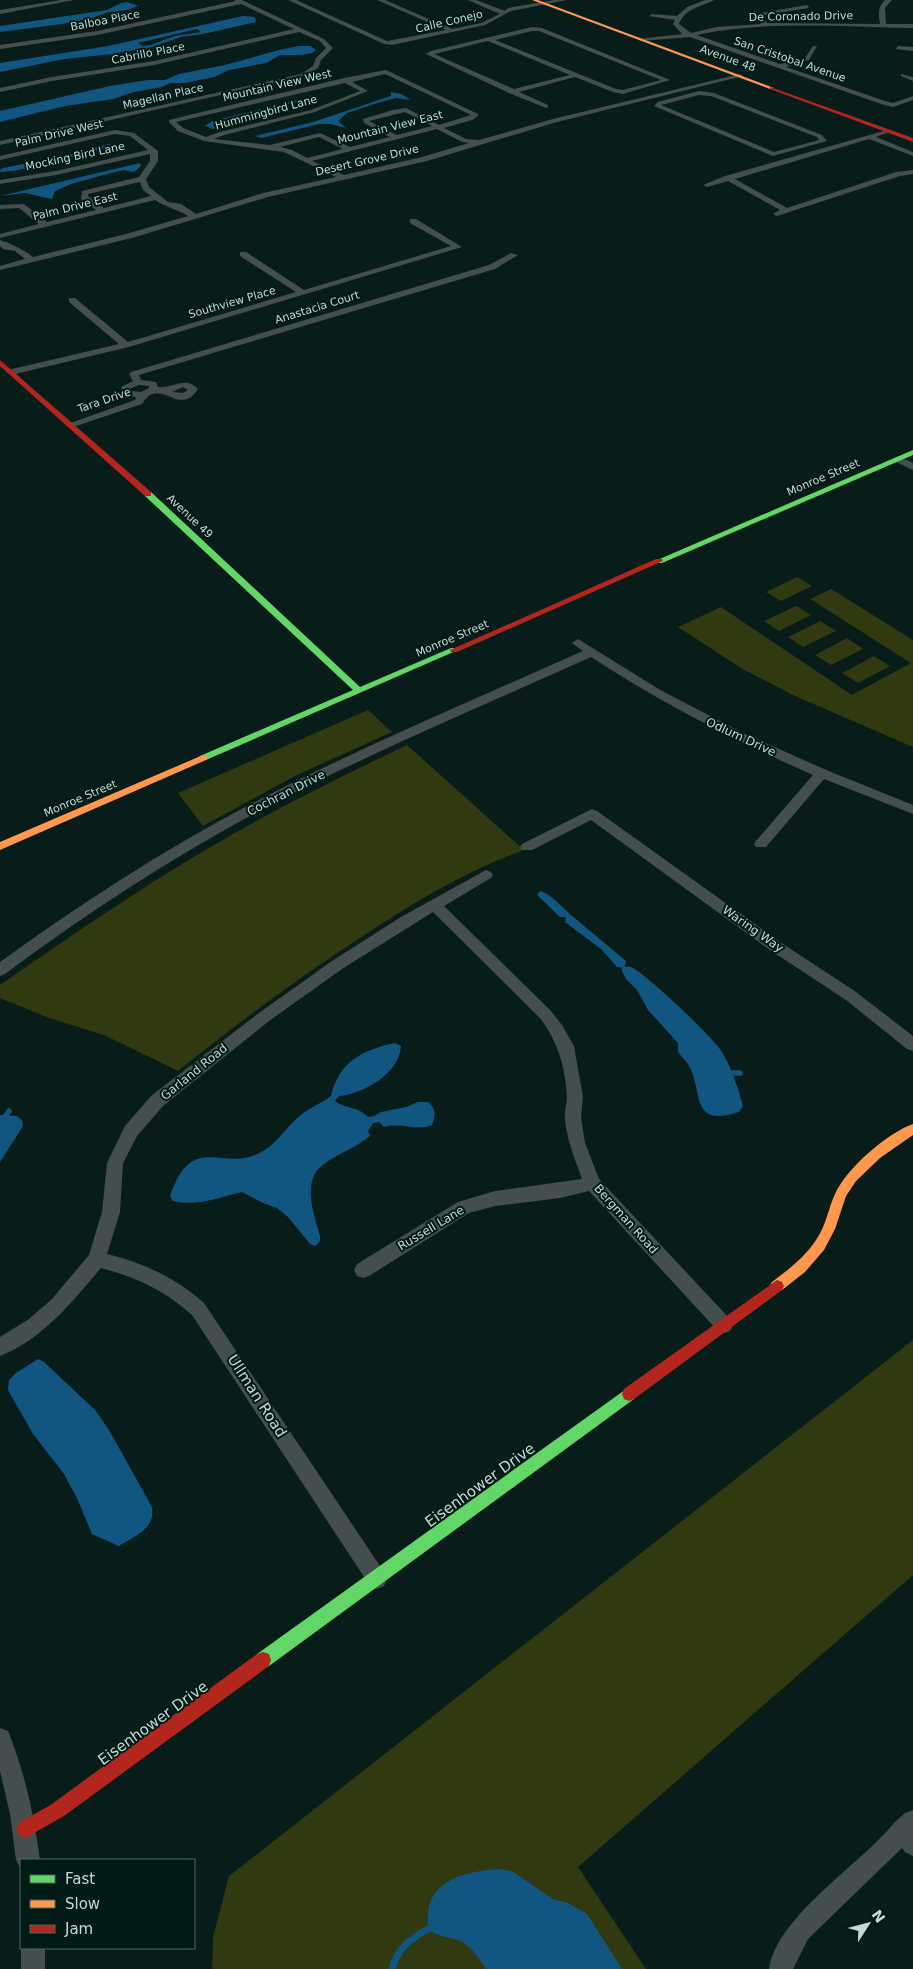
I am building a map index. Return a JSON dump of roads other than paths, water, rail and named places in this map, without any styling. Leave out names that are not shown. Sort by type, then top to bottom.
[{"type":"main road","name":"Avenue 48","points":[[540,2],[641,39],[670,47],[740,76],[913,140]]},
{"type":"main road","name":"Avenue 49","points":[[0,362],[176,519],[359,691]]},
{"type":"main road","name":"Monroe Street","points":[[0,846],[913,453]]},
{"type":"main road","name":"Eisenhower Drive","points":[[25,1829],[58,1810],[797,1271],[813,1256],[826,1235],[840,1196],[851,1178],[864,1164],[913,1128]]},
{"type":"street","points":[[0,12],[70,0]]},
{"type":"street","name":"Calle Conejo","points":[[291,0],[386,43],[483,24],[506,12],[514,13],[540,2],[564,0]]},
{"type":"street","points":[[380,0],[453,31]]},
{"type":"street","points":[[471,0],[506,12]]},
{"type":"street","points":[[690,35],[685,33],[676,24],[678,18],[691,6],[711,0]]},
{"type":"street","points":[[883,25],[880,14],[884,2],[889,0]]},
{"type":"street","points":[[239,1],[299,30]]},
{"type":"street","name":"Balboa Place","points":[[0,47],[97,33],[239,1]]},
{"type":"street","points":[[765,25],[760,18],[762,14],[807,6]]},
{"type":"street","points":[[652,16],[678,18]]},
{"type":"street","name":"De Coronado Drive","points":[[641,39],[690,35],[717,29],[765,25],[913,26]]},
{"type":"street","name":"Magellan Place","points":[[0,143],[303,75],[316,67],[318,59],[330,48],[328,44],[299,30]]},
{"type":"street","name":"Cabrillo Place","points":[[0,90],[52,79],[154,63],[299,30]]},
{"type":"street","points":[[488,39],[615,92],[623,92],[667,80],[547,30],[532,30],[488,39],[429,54],[546,106]]},
{"type":"street","name":"De Coronado Drive","points":[[680,42],[687,39],[690,35]]},
{"type":"street","name":"San Cristobal Avenue","points":[[690,35],[882,103],[893,105],[913,98]]},
{"type":"street","points":[[781,66],[806,59],[815,47]]},
{"type":"street","points":[[898,48],[913,49]]},
{"type":"street","name":"Desert Grove Drive","points":[[662,92],[727,71]]},
{"type":"street","name":"Mountain View West","points":[[206,140],[193,135],[171,121],[376,73],[389,73],[475,113]]},
{"type":"street","points":[[511,92],[576,75]]},
{"type":"street","points":[[903,75],[913,79]]},
{"type":"street","name":"Desert Grove Drive","points":[[334,177],[424,159],[549,115],[662,92],[688,89],[740,76]]},
{"type":"street","name":"Hummingbird Lane","points":[[206,140],[222,133],[312,111],[365,91],[344,80]]},
{"type":"street","points":[[649,84],[675,101]]},
{"type":"street","points":[[640,86],[684,98]]},
{"type":"street","points":[[680,86],[688,89]]},
{"type":"street","points":[[698,93],[712,94],[823,139],[780,153],[768,153],[657,106],[660,103],[684,98],[698,93]]},
{"type":"street","points":[[396,137],[366,122],[366,119],[403,110],[410,111],[464,141]]},
{"type":"street","name":"Mountain View East","points":[[306,160],[474,117],[475,113]]},
{"type":"street","points":[[439,126],[476,140]]},
{"type":"street","points":[[707,184],[890,131]]},
{"type":"street","name":"Palm Drive West","points":[[0,158],[123,132],[132,134],[154,150]]},
{"type":"street","points":[[271,147],[320,135],[349,149]]},
{"type":"street","points":[[869,137],[913,154]]},
{"type":"street","points":[[206,140],[271,147],[287,151],[315,165],[328,168],[334,177]]},
{"type":"street","name":"Desert Grove Drive","points":[[0,262],[15,261],[130,236],[185,215],[412,157],[464,141],[476,140]]},
{"type":"street","points":[[102,210],[84,197],[85,193],[142,179],[154,161],[154,150]]},
{"type":"street","name":"Mocking Bird Lane","points":[[0,182],[56,173],[154,150]]},
{"type":"street","points":[[315,165],[318,171],[334,177]]},
{"type":"street","points":[[777,214],[899,174],[913,172]]},
{"type":"street","points":[[728,178],[787,211]]},
{"type":"street","points":[[142,179],[146,188],[166,204],[169,209],[185,215]]},
{"type":"street","name":"Palm Drive East","points":[[0,236],[156,197]]},
{"type":"street","points":[[0,207],[21,206],[46,224]]},
{"type":"street","name":"Southview Place","points":[[11,372],[126,345],[458,247],[410,221],[426,219]]},
{"type":"street","points":[[3,244],[18,249],[29,258]]},
{"type":"street","points":[[3,244],[6,253],[15,261]]},
{"type":"street","points":[[243,254],[304,293]]},
{"type":"street","name":"Anastacia Court","points":[[131,394],[125,390],[138,382],[134,374],[492,267],[514,255]]},
{"type":"street","name":"Desert Grove Drive","points":[[0,268],[15,261]]},
{"type":"street","points":[[72,300],[126,345]]},
{"type":"street","points":[[138,382],[153,384],[154,389]]},
{"type":"street","points":[[131,394],[142,395],[154,389],[167,390]]},
{"type":"street","name":"Tara Drive","points":[[60,417],[121,400],[131,394]]},
{"type":"street","name":"Tara Drive","points":[[70,425],[139,402],[142,395]]},
{"type":"street","points":[[898,459],[913,467]]},
{"type":"street","name":"Odlum Drive","points":[[578,644],[697,716],[821,774],[913,810]]},
{"type":"street","name":"Cochran Drive","points":[[0,970],[128,882],[209,833],[332,770],[591,652]]},
{"type":"street","points":[[761,844],[821,774]]},
{"type":"street","name":"Waring Way","points":[[527,847],[592,814],[775,946],[851,996],[913,1045]]},
{"type":"street","name":"Garland Road","points":[[0,1347],[35,1325],[58,1305],[97,1259],[111,1212],[115,1163],[131,1131],[144,1115],[164,1096],[264,1017],[337,965],[434,904],[486,875]]},
{"type":"street","name":"Bergman Road","points":[[434,904],[545,1014],[557,1029],[566,1046],[572,1072],[575,1097],[573,1118],[577,1143],[592,1183],[724,1325]]},
{"type":"street","name":"Russell Lane","points":[[363,1270],[464,1207],[499,1197],[559,1192],[592,1183]]},
{"type":"street","name":"Ullman Road","points":[[97,1259],[141,1270],[166,1282],[198,1310],[377,1579]]},
{"type":"street","points":[[0,1739],[25,1829],[28,1859]]},
{"type":"street","points":[[782,1969],[782,1962],[800,1931],[910,1832]]},
{"type":"street","points":[[33,1949],[33,1969]]},
{"type":"water","points":[[127,2],[138,6],[128,10],[109,12],[92,18],[62,24],[0,32],[0,26],[107,10]]},
{"type":"water","points":[[243,16],[255,17],[256,22],[181,37],[152,47],[112,54],[64,59],[0,72],[0,63],[108,46]],"holes":[[[197,29],[201,32],[175,36],[150,45],[143,46],[138,43]]]},
{"type":"water","points":[[299,46],[310,46],[316,50],[302,55],[280,55],[266,63],[229,70],[214,77],[185,83],[170,83],[162,87],[134,92],[113,99],[65,106],[0,122],[0,111],[110,86],[148,80],[165,80],[179,74],[225,65]]},
{"type":"water","points":[[391,92],[401,94],[411,100],[396,98],[347,113],[338,121],[346,128],[331,124],[319,124],[261,138],[255,136],[313,122],[391,96]]},
{"type":"water","points":[[311,98],[219,122],[213,125],[216,128],[213,129],[205,126],[212,121]]},
{"type":"water","points":[[109,144],[120,148],[120,151],[115,152],[114,149],[101,150],[30,168],[0,172],[3,168],[65,156]]},
{"type":"water","points":[[140,163],[141,166],[134,172],[123,170],[71,184],[55,191],[52,199],[25,193],[0,196]]},
{"type":"water","points":[[540,891],[552,897],[570,914],[569,916],[571,915],[626,961],[625,967],[633,968],[652,982],[716,1044],[726,1058],[737,1085],[743,1106],[739,1112],[723,1116],[712,1115],[705,1111],[700,1104],[693,1074],[688,1064],[678,1052],[678,1043],[648,1010],[637,990],[626,979],[621,969],[623,968],[617,967],[601,949],[565,922],[566,917],[560,917],[537,895]]},
{"type":"water","points":[[395,1043],[401,1046],[399,1056],[387,1073],[369,1086],[359,1091],[339,1096],[335,1101],[364,1113],[368,1117],[418,1102],[428,1102],[433,1107],[434,1112],[432,1125],[420,1128],[384,1127],[379,1122],[373,1123],[368,1131],[370,1136],[332,1158],[319,1169],[311,1186],[312,1206],[320,1236],[320,1241],[315,1246],[310,1244],[288,1217],[277,1208],[242,1192],[199,1202],[182,1203],[173,1201],[170,1196],[179,1176],[189,1164],[199,1159],[210,1157],[235,1159],[249,1157],[263,1151],[274,1143],[302,1114],[331,1096],[340,1074],[354,1059],[373,1049]]},
{"type":"water","points":[[0,1115],[17,1116],[22,1120],[23,1126],[0,1162]]},
{"type":"water","points":[[38,1359],[44,1362],[95,1410],[109,1430],[152,1507],[151,1521],[148,1526],[138,1535],[119,1546],[92,1534],[77,1498],[64,1474],[33,1434],[8,1390],[9,1380],[16,1373]]},
{"type":"water","points":[[498,1869],[512,1871],[553,1899],[568,1903],[587,1914],[622,1969],[486,1969],[476,1954],[466,1944],[428,1929],[430,1902],[438,1890],[445,1884],[470,1873]]},
{"type":"waterway","points":[[733,1073],[740,1073]]},
{"type":"waterway","points":[[5,1117],[9,1111]]},
{"type":"waterway","points":[[392,1969],[397,1956],[405,1945],[428,1929]]}]
